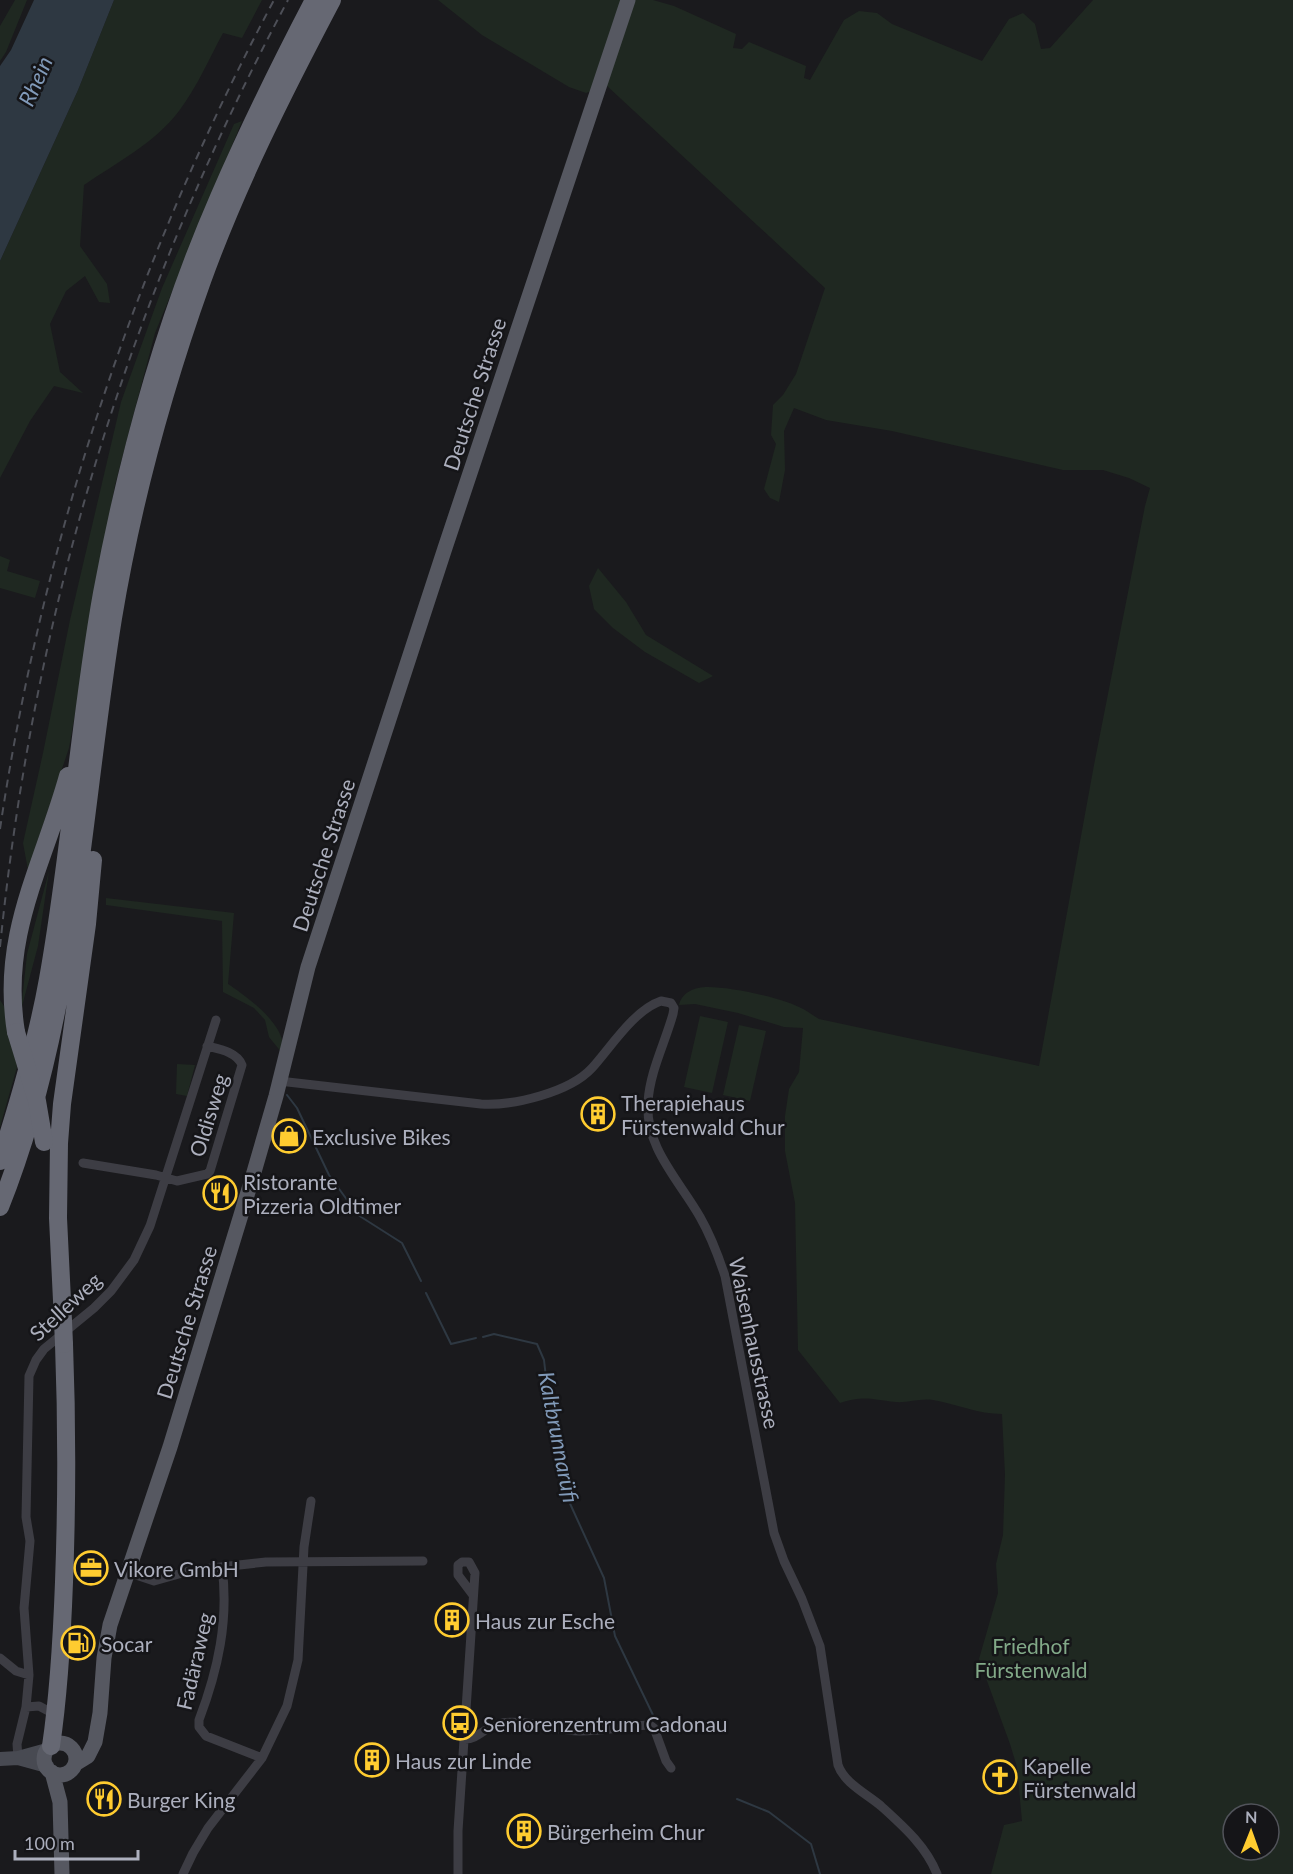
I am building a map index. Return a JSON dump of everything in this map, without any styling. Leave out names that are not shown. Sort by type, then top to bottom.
[{"type":"highway","points":[[0,1161],[23,1084],[47,982],[65,874],[102,594],[123,497],[162,351],[218,198],[314,0]]},
{"type":"highway","points":[[0,1207],[40,1082],[61,989],[80,873],[108,649],[131,528],[162,404],[189,318],[214,251],[277,107],[332,0]]},
{"type":"highway","points":[[60,1291],[59,1143],[87,924],[107,715],[108,649]]},
{"type":"highway","points":[[59,1747],[67,1430],[63,1321],[52,1238],[44,1142],[37,1101],[12,1016],[10,983],[14,936],[23,903],[60,806],[69,774],[77,719],[90,672]]},
{"type":"highway","points":[[59,1747],[54,1714],[60,1669]]},
{"type":"main road","name":"Deutsche Strasse","points":[[60,1769],[90,1753],[100,1713],[107,1637],[170,1447],[266,1133],[308,967],[628,0]]},
{"type":"main road","points":[[60,1769],[45,1758],[59,1747],[84,1748],[96,1734]]},
{"type":"main road","points":[[59,1747],[76,1756],[60,1769]]},
{"type":"main road","points":[[60,1769],[62,1874]]},
{"type":"street","name":"Waisenhausstrasse","points":[[279,1081],[481,1104],[515,1102],[555,1090],[582,1076],[646,1010],[661,1001],[673,1006],[672,1017],[659,1054],[650,1091],[648,1108],[651,1130],[659,1153],[699,1215],[714,1244],[725,1276],[774,1533],[820,1646],[838,1765],[844,1776],[880,1806],[920,1845],[937,1874]]},
{"type":"street","name":"Stelleweg","points":[[18,1758],[18,1738],[26,1707],[29,1675],[24,1608],[30,1541],[26,1517],[29,1376],[44,1349],[93,1308],[134,1260],[150,1226],[216,1020]]},
{"type":"street","name":"Oldisweg","points":[[165,1178],[177,1181],[202,1176],[210,1171],[242,1065],[241,1060],[235,1055],[207,1046]]},
{"type":"street","points":[[82,1163],[156,1174],[165,1178]]},
{"type":"street","points":[[183,1874],[208,1828],[262,1758],[285,1712],[295,1678],[299,1650],[304,1547],[311,1501]]},
{"type":"street","points":[[203,1569],[266,1562],[423,1561]]},
{"type":"street","name":"Fadäraweg","points":[[222,1567],[225,1599],[224,1628],[214,1675],[199,1720],[199,1727],[206,1736],[262,1758]]},
{"type":"street","points":[[127,1572],[154,1581],[193,1570]]},
{"type":"street","points":[[458,1874],[458,1831],[473,1595]]},
{"type":"street","points":[[0,1658],[16,1671],[29,1675]]},
{"type":"street","points":[[26,1707],[39,1706],[54,1714]]},
{"type":"street","points":[[464,1739],[475,1737],[485,1729],[502,1722],[581,1731],[650,1725],[654,1728],[666,1761],[671,1768]]},
{"type":"street","points":[[0,1759],[18,1758],[59,1747]]},
{"type":"street","points":[[18,1758],[60,1769]]},
{"type":"green space","points":[[15,0],[27,0],[6,52],[0,61],[0,26]]},
{"type":"green space","points":[[114,0],[262,0],[242,38],[223,33],[192,92],[159,133],[84,185],[80,246],[107,284],[110,303],[99,302],[85,276],[66,291],[50,324],[60,372],[83,393],[54,386],[30,421],[0,478],[0,261],[78,90]]},
{"type":"green space","name":"Friedhof Fürstenwald","points":[[438,0],[653,0],[674,6],[736,34],[733,48],[742,49],[749,42],[806,66],[804,78],[810,80],[844,20],[859,11],[877,13],[892,24],[982,61],[1009,19],[1023,13],[1035,24],[1041,49],[1050,48],[1093,0],[1293,0],[1293,1874],[991,1874],[1004,1825],[1022,1821],[1017,1767],[979,1659],[998,1593],[996,1564],[1003,1535],[1005,1474],[1002,1414],[928,1400],[901,1402],[863,1399],[840,1403],[798,1350],[795,1203],[785,1151],[785,1116],[789,1089],[799,1072],[803,1028],[784,1027],[738,1013],[695,1004],[679,1005],[686,994],[698,988],[717,987],[741,991],[790,1003],[819,1019],[1039,1066],[1094,765],[1150,488],[1129,478],[1103,470],[1063,470],[892,431],[826,420],[794,408],[784,431],[785,470],[779,502],[770,498],[764,489],[776,444],[771,435],[773,405],[783,395],[796,374],[825,288],[606,85],[586,93],[569,87],[482,35]]},
{"type":"green space","points":[[242,121],[155,333],[115,485],[69,748],[28,870],[23,843],[70,620],[121,402],[162,288],[234,124]]},
{"type":"green space","points":[[0,556],[10,560],[7,571],[40,581],[35,598],[0,588]]},
{"type":"green space","points":[[598,568],[626,602],[646,635],[713,676],[699,683],[645,652],[613,628],[594,609],[589,586]]},
{"type":"green space","points":[[49,871],[38,946],[21,1010],[27,954]]},
{"type":"green space","points":[[106,898],[234,913],[228,984],[255,1004],[273,1023],[283,1043],[282,1053],[269,1037],[265,1020],[254,1008],[223,992],[222,921],[106,905]]},
{"type":"green space","points":[[0,1000],[6,1009],[17,1067],[0,1127]]},
{"type":"green space","points":[[700,1016],[728,1022],[712,1093],[684,1087]]},
{"type":"green space","points":[[739,1025],[766,1031],[750,1101],[723,1095]]},
{"type":"green space","points":[[177,1064],[195,1065],[187,1096],[176,1094]]},
{"type":"water","name":"Rhein","points":[[34,0],[114,0],[78,90],[0,261],[0,66],[11,50]]},
{"type":"waterway","name":"Kaltbrunnarüfi","points":[[287,1095],[297,1108],[329,1175],[358,1215],[402,1243],[421,1281]]},
{"type":"waterway","name":"Kaltbrunnarüfi","points":[[426,1293],[451,1344],[476,1338]]},
{"type":"waterway","name":"Kaltbrunnarüfi","points":[[483,1337],[494,1334],[537,1344],[544,1360],[550,1413],[567,1497],[604,1578],[615,1636],[653,1715]]},
{"type":"waterway","name":"Kaltbrunnarüfi","points":[[737,1799],[769,1812],[811,1844],[820,1874]]},
{"type":"railway","points":[[0,829],[18,721],[42,614],[69,508],[101,403],[138,300],[179,198],[224,98],[274,0]]},
{"type":"railway","points":[[0,947],[16,822],[37,699],[64,578],[97,459],[136,342],[180,227],[231,113],[288,0]]},
{"type":"place","name":"Therapiehaus Fürstenwald Chur","points":[[598,1114]]},
{"type":"place","name":"Exclusive Bikes","points":[[289,1136]]},
{"type":"place","name":"Ristorante Pizzeria Oldtimer","points":[[220,1193]]},
{"type":"place","name":"Vikore GmbH","points":[[91,1568]]},
{"type":"place","name":"Haus zur Esche","points":[[452,1620]]},
{"type":"place","name":"Socar","points":[[78,1643]]},
{"type":"place","name":"Seniorenzentrum Cadonau","points":[[460,1723]]},
{"type":"place","name":"Haus zur Linde","points":[[372,1760]]},
{"type":"place","name":"Kapelle Fürstenwald","points":[[1000,1777]]},
{"type":"place","name":"Burger King","points":[[104,1799]]},
{"type":"place","name":"Bürgerheim Chur","points":[[524,1831]]}]
